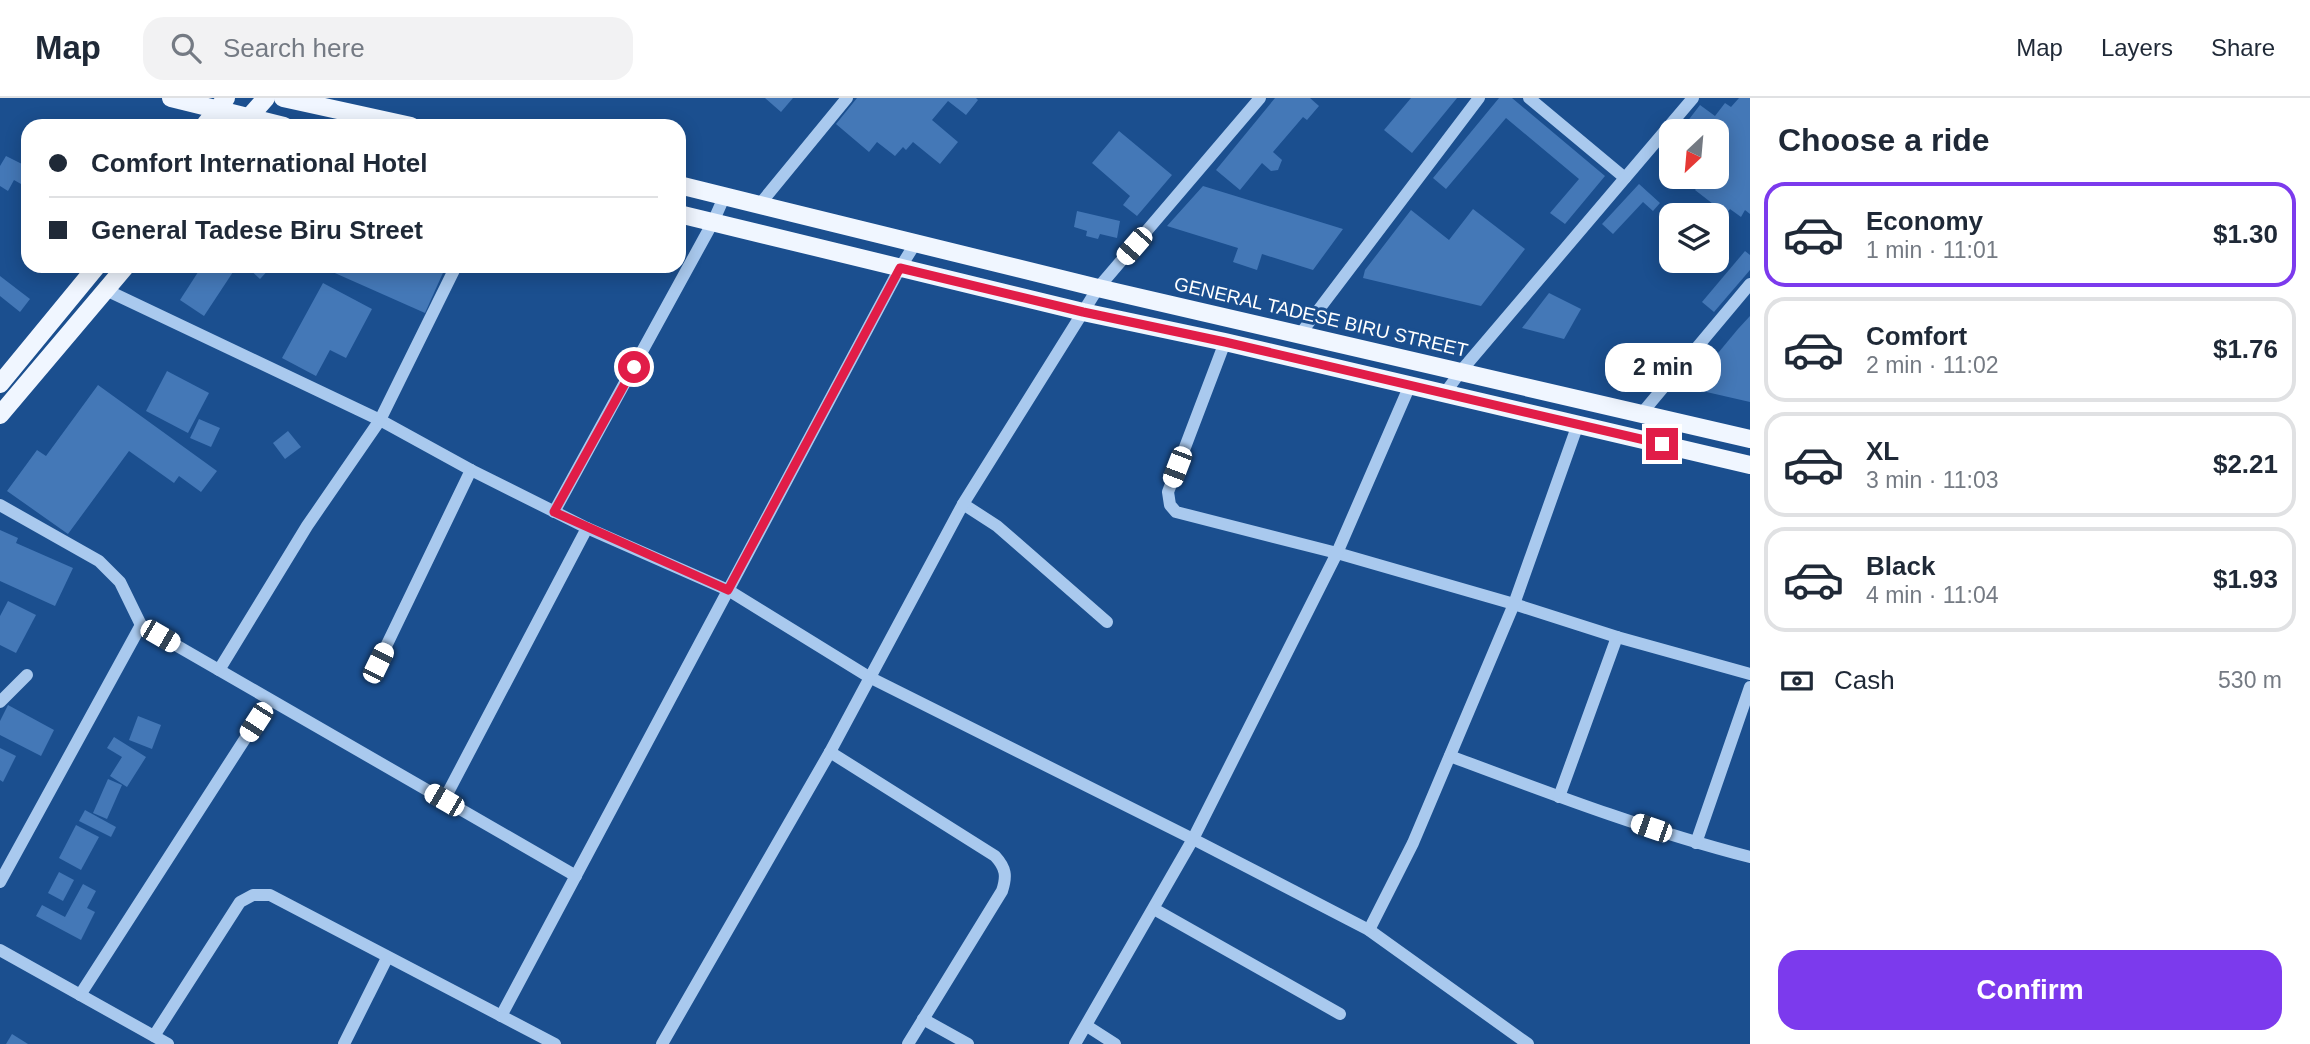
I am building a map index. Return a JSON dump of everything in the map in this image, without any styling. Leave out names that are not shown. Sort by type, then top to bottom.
[{"type":"main road","points":[[171,98],[221,104],[241,119]]},
{"type":"main road","points":[[248,119],[266,98]]},
{"type":"main road","points":[[283,98],[379,119]]},
{"type":"main road","points":[[209,119],[221,104]]},
{"type":"main road","name":"GENERAL TADESE BIRU STREET","points":[[686,186],[1098,288],[1750,439]]},
{"type":"main road","points":[[686,216],[1083,312],[1410,384],[1750,465]]},
{"type":"main road","points":[[0,384],[91,273]]},
{"type":"main road","points":[[0,415],[120,273]]},
{"type":"street","points":[[760,204],[847,98]]},
{"type":"street","points":[[662,1044],[830,752],[963,504],[1098,288],[1260,98]]},
{"type":"street","points":[[1301,334],[1479,98]]},
{"type":"street","points":[[1529,98],[1625,178]]},
{"type":"street","points":[[1445,393],[1693,98]]},
{"type":"street","points":[[686,271],[725,195]]},
{"type":"street","points":[[501,1016],[915,244]]},
{"type":"street","points":[[219,670],[307,526],[380,420],[453,273]]},
{"type":"street","points":[[554,512],[685,273]]},
{"type":"street","points":[[1642,412],[1750,284]]},
{"type":"street","points":[[106,290],[380,420],[471,470],[587,528],[728,590],[869,677],[1369,930],[1528,1044]]},
{"type":"street","points":[[1225,342],[1168,492],[1170,505],[1176,512],[1337,553],[1750,674]]},
{"type":"street","points":[[1075,1044],[1193,839],[1337,553],[1410,384]]},
{"type":"street","points":[[1369,930],[1413,844],[1514,604],[1578,424]]},
{"type":"street","points":[[378,663],[471,470]]},
{"type":"street","points":[[963,504],[997,526],[1107,622]]},
{"type":"street","points":[[0,505],[99,561],[120,582],[141,625],[576,876]]},
{"type":"street","points":[[444,800],[587,528]]},
{"type":"street","points":[[0,882],[141,625]]},
{"type":"street","points":[[1559,797],[1617,637]]},
{"type":"street","points":[[0,702],[27,675]]},
{"type":"street","points":[[1696,843],[1750,687]]},
{"type":"street","points":[[80,995],[270,699]]},
{"type":"street","points":[[830,752],[995,856],[1003,864],[1006,878],[1002,891],[908,1044]]},
{"type":"street","points":[[1450,756],[1559,797],[1696,843],[1750,857]]},
{"type":"street","points":[[154,1037],[240,902],[253,895],[270,895],[551,1043]]},
{"type":"street","points":[[1154,909],[1340,1014]]},
{"type":"street","points":[[0,950],[168,1044]]},
{"type":"street","points":[[344,1044],[387,958]]},
{"type":"street","points":[[923,1019],[968,1044]]},
{"type":"street","points":[[1087,1026],[1115,1044]]},
{"type":"building","points":[[765,98],[793,98],[781,112]]},
{"type":"building","points":[[857,98],[978,100],[966,115],[948,101],[932,120],[958,142],[940,164],[913,142],[906,150],[903,147],[895,156],[877,142],[869,152],[836,124]]},
{"type":"building","points":[[1275,98],[1310,98],[1319,106],[1307,120],[1303,117],[1273,152],[1282,160],[1278,170],[1271,171],[1262,163],[1240,190],[1216,170]]},
{"type":"building","points":[[1411,98],[1457,98],[1412,153],[1384,130]]},
{"type":"building","points":[[1499,98],[1512,98],[1605,176],[1565,224],[1550,213],[1579,179],[1506,118],[1446,189],[1433,178]]},
{"type":"building","points":[[1739,98],[1750,98],[1750,214],[1745,210],[1741,217],[1729,210],[1729,203],[1712,203],[1695,190],[1729,189],[1729,119],[1689,119],[1700,105],[1715,116],[1725,103],[1731,107]]},
{"type":"building","points":[[1119,131],[1172,175],[1137,216],[1123,205],[1130,196],[1092,163]]},
{"type":"building","points":[[6,156],[21,164],[21,184],[14,180],[8,191],[0,186],[0,166]]},
{"type":"building","points":[[1639,184],[1660,203],[1653,211],[1643,202],[1613,234],[1602,224]]},
{"type":"building","points":[[1203,186],[1343,229],[1313,270],[1262,254],[1257,270],[1233,262],[1238,248],[1167,226]]},
{"type":"building","points":[[1473,209],[1525,249],[1481,306],[1363,278],[1365,270],[1411,210],[1449,240]]},
{"type":"building","points":[[1077,211],[1120,221],[1117,238],[1100,234],[1098,239],[1086,236],[1087,231],[1074,227]]},
{"type":"building","points":[[1745,251],[1750,255],[1750,270],[1714,312],[1702,302]]},
{"type":"building","points":[[197,273],[232,273],[204,316],[180,300]]},
{"type":"building","points":[[254,273],[266,273],[260,279]]},
{"type":"building","points":[[335,273],[443,273],[425,313]]},
{"type":"building","points":[[0,276],[30,299],[20,312],[0,296]]},
{"type":"building","points":[[323,283],[372,309],[346,358],[330,350],[316,376],[282,358]]},
{"type":"building","points":[[1549,293],[1581,309],[1564,339],[1522,328]]},
{"type":"building","points":[[1750,316],[1750,402],[1689,388],[1738,329]]},
{"type":"building","points":[[167,371],[209,393],[188,433],[146,411]]},
{"type":"building","points":[[98,385],[217,471],[201,492],[179,476],[174,483],[129,451],[68,534],[7,491],[37,450],[46,456]]},
{"type":"building","points":[[199,419],[220,428],[211,447],[190,438]]},
{"type":"building","points":[[288,431],[301,447],[285,459],[273,443]]},
{"type":"building","points":[[0,530],[18,538],[16,543],[73,568],[55,606],[0,581]]},
{"type":"building","points":[[8,601],[36,615],[16,653],[0,645],[0,616]]},
{"type":"building","points":[[8,705],[54,730],[41,756],[0,735],[0,721]]},
{"type":"building","points":[[138,716],[161,725],[152,749],[129,740]]},
{"type":"building","points":[[114,737],[146,757],[127,787],[110,776],[122,757],[107,748]]},
{"type":"building","points":[[0,748],[16,756],[3,782],[0,780]]},
{"type":"building","points":[[108,779],[122,785],[107,819],[93,813]]},
{"type":"building","points":[[85,810],[116,827],[111,837],[79,821]]},
{"type":"building","points":[[76,825],[99,837],[81,870],[59,858]]},
{"type":"building","points":[[59,872],[74,880],[63,901],[48,893]]},
{"type":"building","points":[[83,884],[96,891],[87,908],[95,912],[81,940],[36,916],[42,905],[65,917]]},
{"type":"building","points":[[12,1034],[28,1044],[6,1044]]},
{"type":"route","points":[[634,367],[554,512],[728,590],[900,268],[1662,444]]}]
